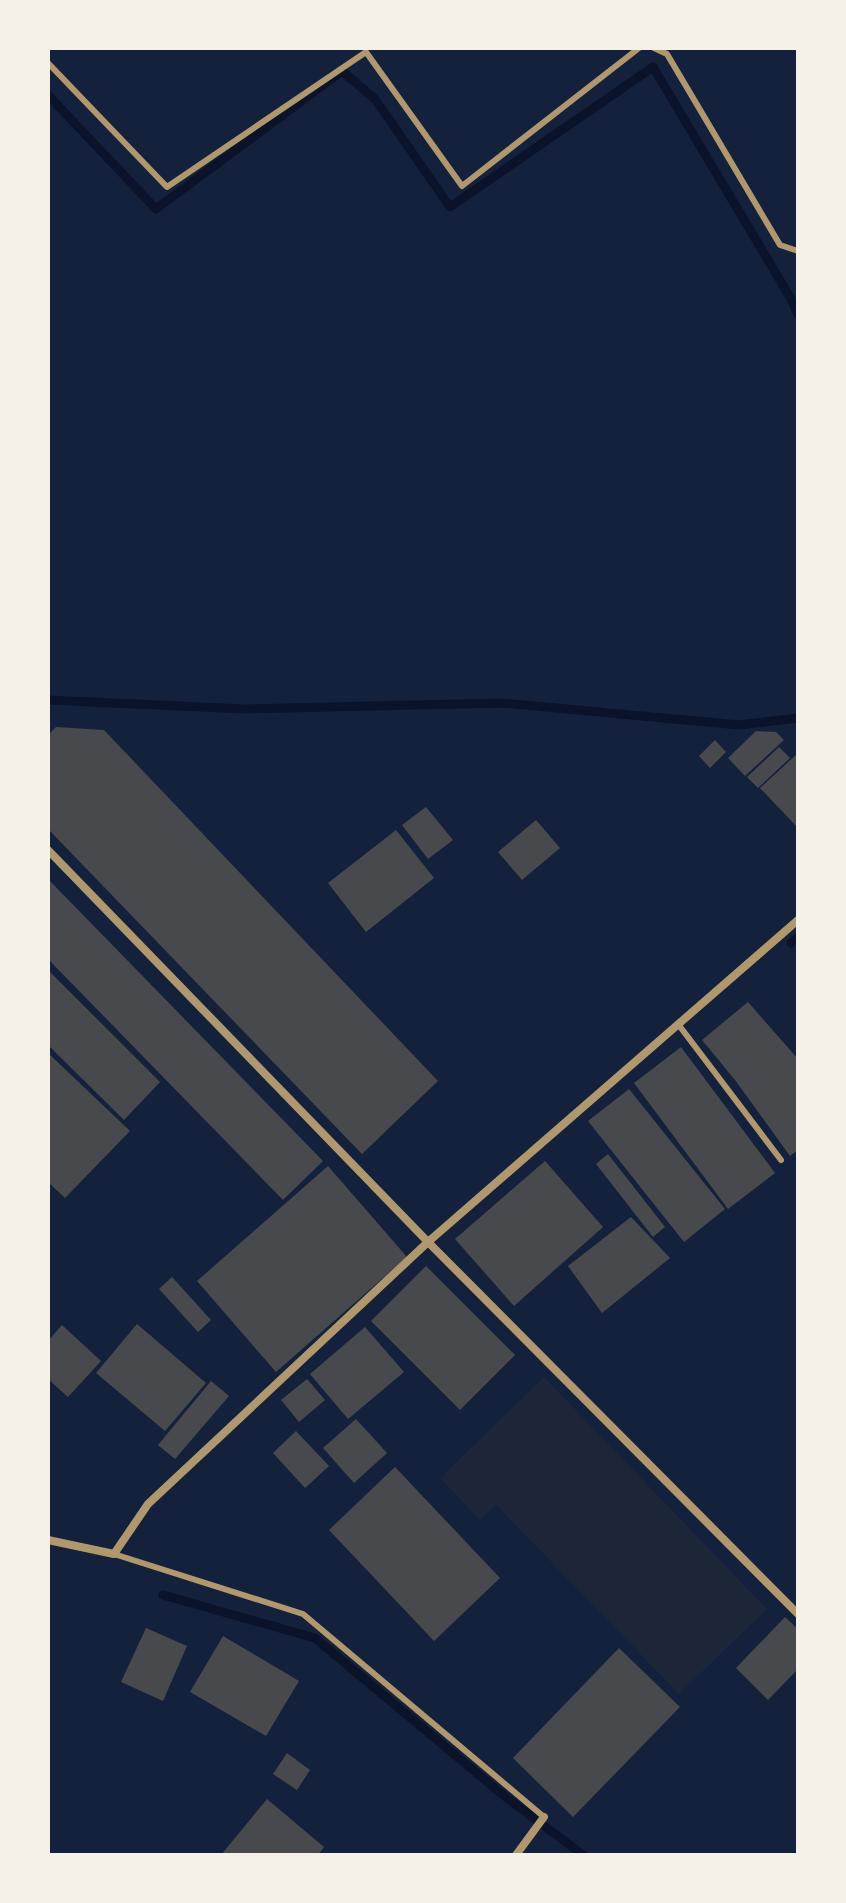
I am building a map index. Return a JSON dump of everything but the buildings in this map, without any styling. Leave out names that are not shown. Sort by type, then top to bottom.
[{"type":"street","points":[[48,850],[428,1242],[798,1614]]},
{"type":"street","points":[[48,1540],[114,1554],[148,1504],[428,1242],[798,920]]},
{"type":"street","points":[[516,1855],[544,1817]]},
{"type":"lane","points":[[48,63],[167,187],[366,52],[462,186],[639,48]]},
{"type":"lane","points":[[654,48],[667,54],[780,245],[798,251]]},
{"type":"lane","points":[[678,1024],[781,1160]]},
{"type":"lane","points":[[114,1554],[303,1614],[544,1817]]},
{"type":"shaded area","points":[[544,1377],[767,1609],[679,1694],[496,1505],[480,1520],[440,1478]]},
{"type":"waterway","points":[[48,95],[156,209],[342,71],[375,99],[450,207],[653,67],[798,314]]},
{"type":"waterway","points":[[48,700],[244,709],[502,703],[739,725],[798,718]]},
{"type":"waterway","points":[[791,943],[798,938]]},
{"type":"waterway","points":[[163,1595],[315,1638],[502,1794],[583,1855]]}]
